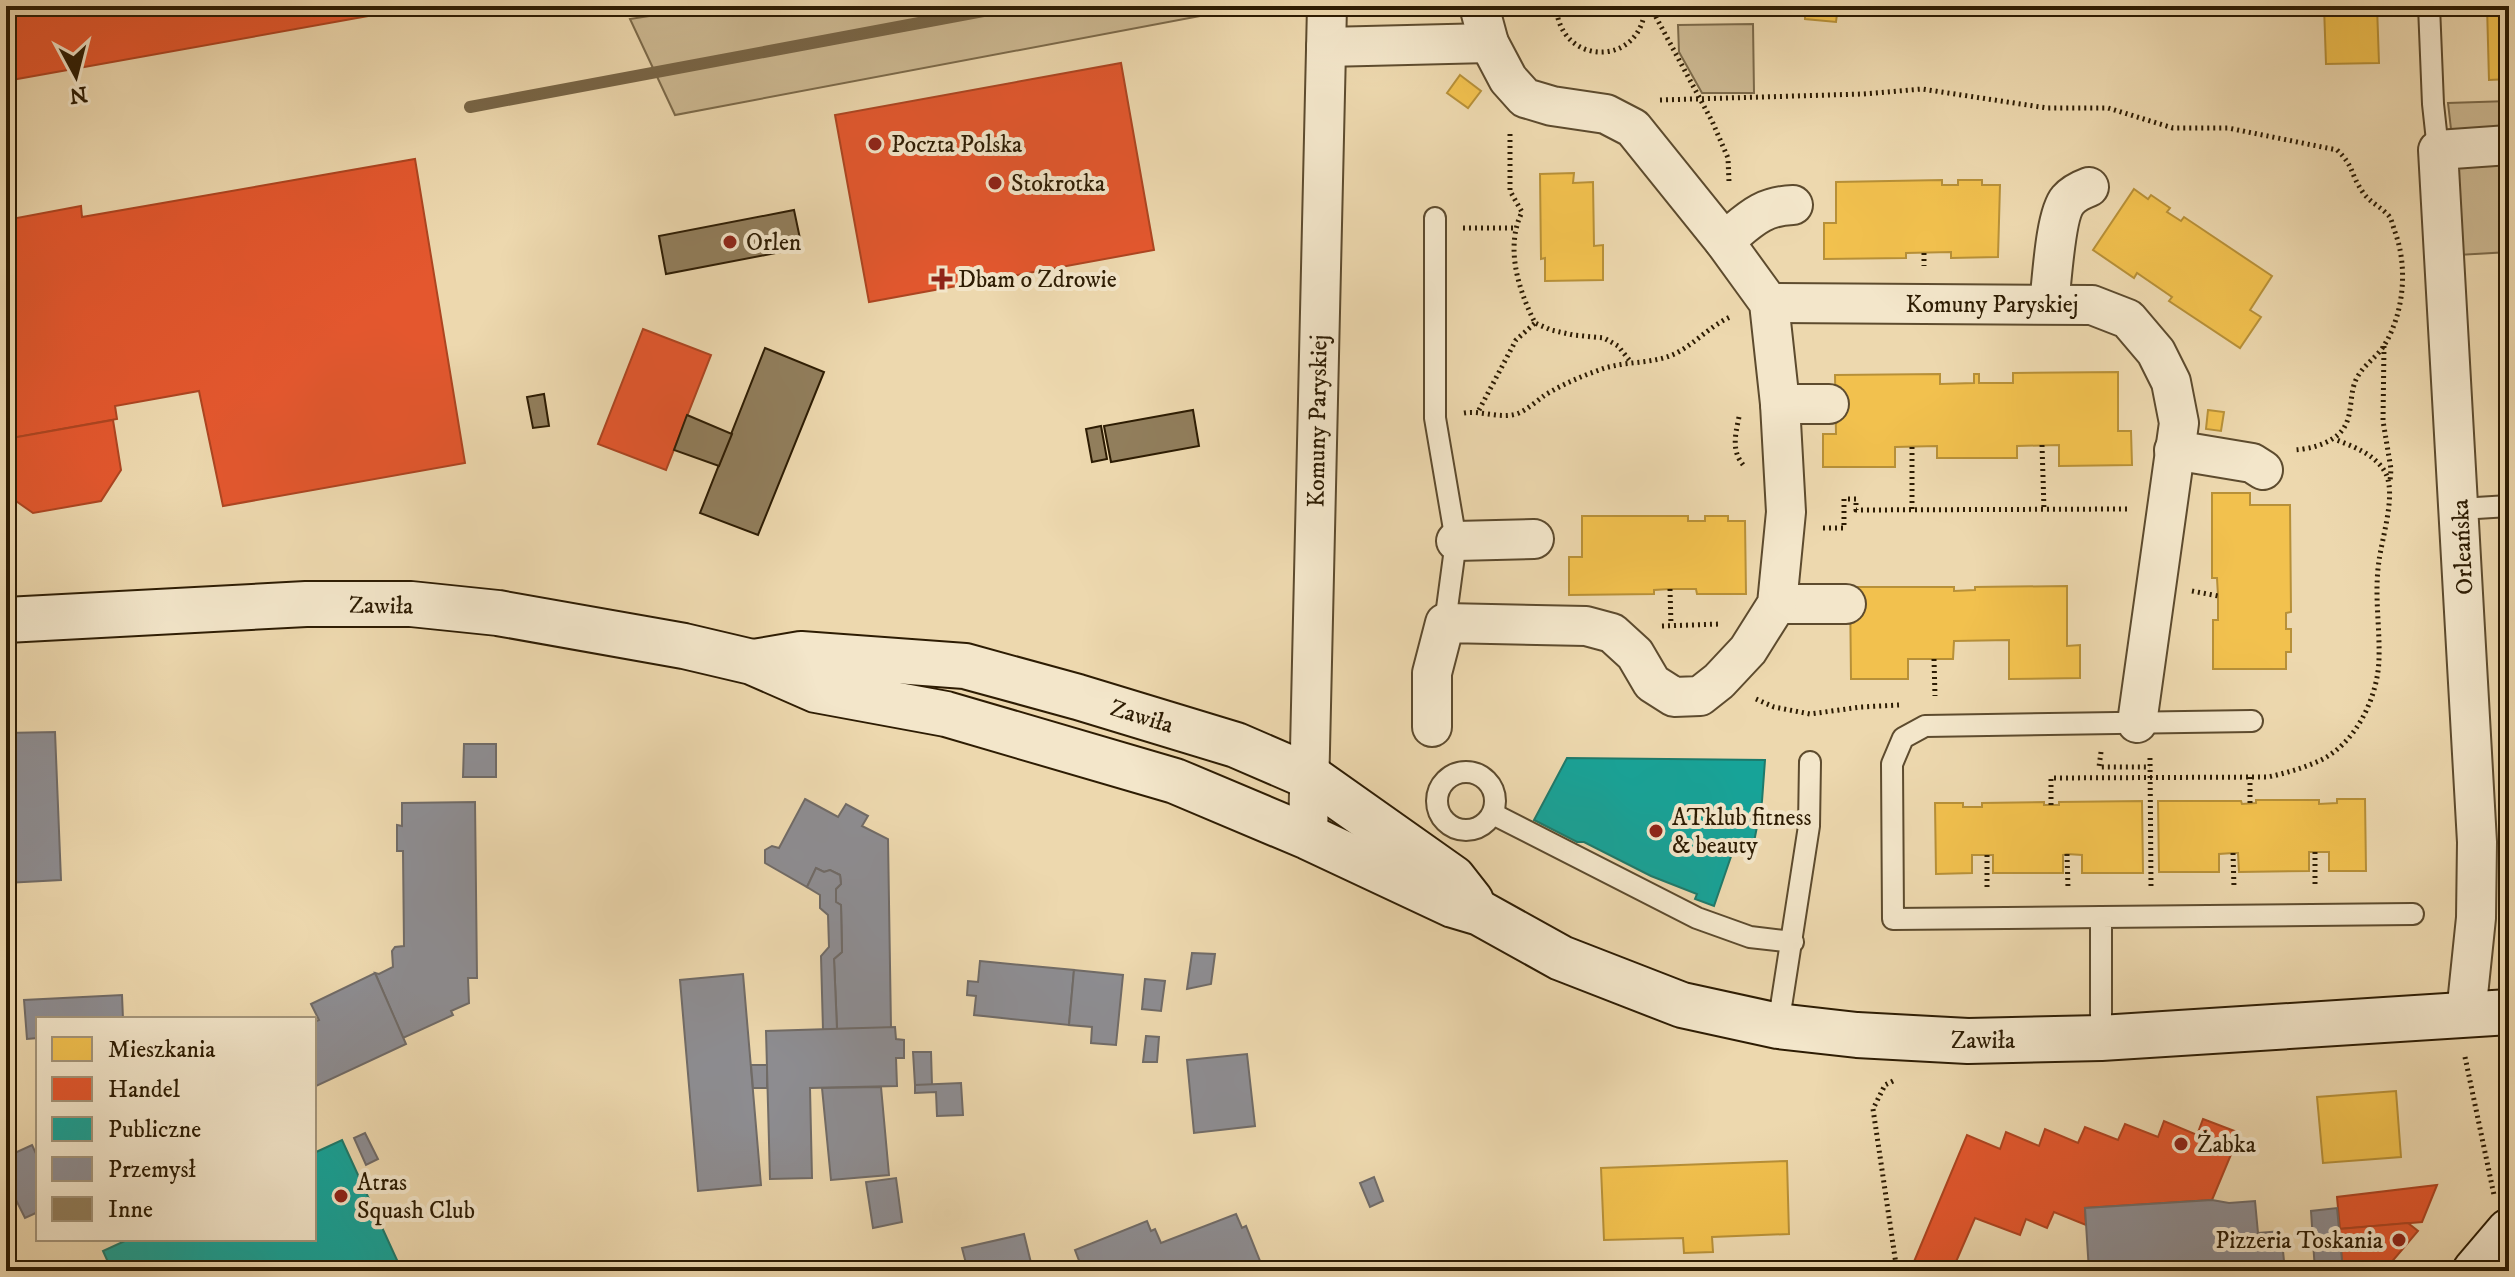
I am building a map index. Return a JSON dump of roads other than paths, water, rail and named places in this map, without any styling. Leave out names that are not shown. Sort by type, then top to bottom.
[{"type":"street","name":"Komuny Paryskiej","points":[[1308,837],[1327,6]]},
{"type":"street","points":[[1432,727],[1432,673],[1445,623],[1586,626],[1612,633],[1635,654],[1652,683],[1674,697],[1700,696],[1748,650],[1777,604],[1786,512],[1780,404],[1751,309],[1724,241],[1633,128],[1606,114],[1552,106],[1525,98],[1508,79],[1489,43],[1479,6]]},
{"type":"street","points":[[1326,47],[1489,43]]},
{"type":"street","points":[[2438,150],[2509,145]]},
{"type":"street","name":"Orleańska","points":[[2438,150],[2477,842],[2476,918],[2465,1034]]},
{"type":"street","points":[[2049,304],[2060,218],[2066,201],[2079,190],[2089,187]]},
{"type":"street","points":[[1724,241],[1754,215],[1777,205],[1793,205]]},
{"type":"street","name":"Komuny Paryskiej","points":[[1751,309],[2092,305],[2128,319],[2156,352],[2171,382],[2179,423],[2137,723]]},
{"type":"street","points":[[1780,404],[1829,404]]},
{"type":"street","points":[[2174,450],[2252,463],[2263,470]]},
{"type":"street","points":[[1456,541],[1534,539]]},
{"type":"street","name":"Zawiła","points":[[6,620],[306,604],[411,604],[514,616],[684,646],[752,662],[816,690],[946,714],[1175,781],[1308,837],[1440,899],[1480,913],[1561,958],[1682,1005],[1778,1026],[1857,1035],[1968,1041],[2465,1034],[2509,1012]]},
{"type":"street","points":[[1777,604],[1846,604]]},
{"type":"street","name":"Zawiła","points":[[752,662],[801,654],[965,666],[1236,745],[1310,777],[1453,878],[1480,913]]},
{"type":"street","points":[[2476,1271],[2502,1215]]},
{"type":"lane","points":[[2429,6],[2438,150]]},
{"type":"lane","points":[[1435,223],[1435,418],[1456,541],[1445,623]]},
{"type":"lane","points":[[2460,509],[2509,506]]},
{"type":"lane","points":[[2252,721],[1925,726],[1903,738],[1892,764],[1893,919],[2413,914]]},
{"type":"lane","points":[[1778,1026],[1809,826],[1810,762]]},
{"type":"lane","points":[[1493,814],[1697,918],[1750,937],[1793,942]]},
{"type":"lane","points":[[2101,917],[2101,1038]]},
{"type":"waterway","points":[[470,107],[1010,6]]},
{"type":"place","name":"Poczta Polska","points":[[875,144]]},
{"type":"place","name":"Stokrotka","points":[[995,183]]},
{"type":"place","name":"Orlen","points":[[730,242]]},
{"type":"place","name":"Dbam o Zdrowie","points":[[942,279]]},
{"type":"place","name":"ATklub fitness & beauty","points":[[1656,831]]},
{"type":"place","name":"Żabka","points":[[2181,1144]]},
{"type":"place","name":"Atras Squash Club","points":[[341,1196]]},
{"type":"place","name":"Pizzeria Toskania","points":[[2399,1240]]}]
